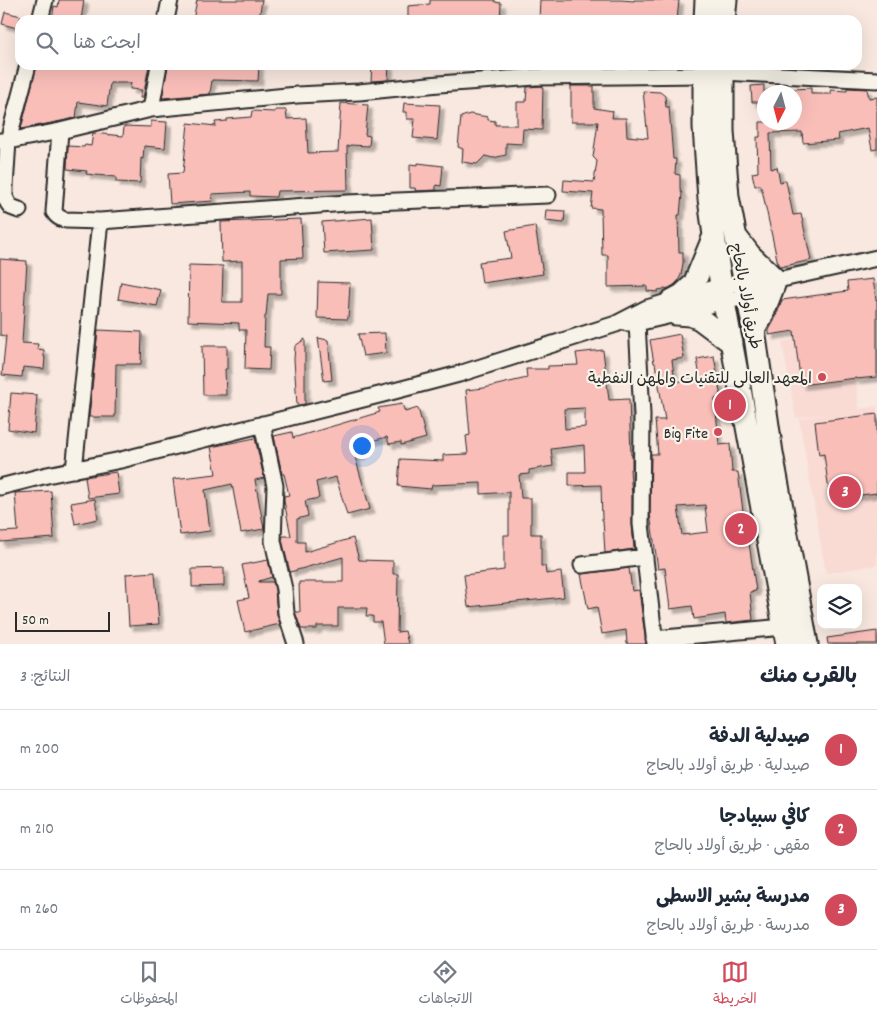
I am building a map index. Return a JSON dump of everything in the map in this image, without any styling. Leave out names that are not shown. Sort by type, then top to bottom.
[{"type":"main road","points":[[705,15],[706,0]]},
{"type":"main road","points":[[724,15],[726,0]]},
{"type":"main road","name":"طريق أولاد بالحاج","points":[[713,70],[704,127],[709,200],[722,294],[786,635]]},
{"type":"main road","name":"طريق أولاد بالحاج","points":[[713,70],[723,130],[728,197],[754,330],[772,453],[807,644]]},
{"type":"main road","points":[[714,235],[694,284],[682,295],[673,308],[700,319],[732,343]]},
{"type":"main road","points":[[735,236],[750,255],[777,281],[754,330]]},
{"type":"street","points":[[41,15],[45,0]]},
{"type":"street","points":[[167,15],[170,0]]},
{"type":"street","points":[[19,210],[11,207],[5,197],[4,141],[26,70]]},
{"type":"street","points":[[151,109],[158,70]]},
{"type":"street","points":[[4,141],[151,109],[297,95],[359,92],[535,77],[691,70]]},
{"type":"street","points":[[728,70],[877,80]]},
{"type":"street","points":[[60,130],[54,212],[61,219],[100,221],[348,203],[548,195]]},
{"type":"street","points":[[74,470],[100,221]]},
{"type":"street","points":[[616,324],[637,323],[673,308],[722,294],[746,290],[877,258]]},
{"type":"street","points":[[0,487],[121,460],[459,374],[616,324],[647,308],[673,308]]},
{"type":"street","points":[[637,323],[642,414],[641,524],[654,641],[786,635]]},
{"type":"street","points":[[262,424],[275,486],[273,540],[284,588],[286,613],[296,644]]},
{"type":"street","points":[[582,565],[645,557]]},
{"type":"shaded area","points":[[850,328],[859,409],[877,406],[877,565],[826,573],[799,419],[828,414],[796,418],[782,342]]},
{"type":"building","points":[[59,0],[84,0],[82,15],[53,15],[54,6],[58,7]]},
{"type":"building","points":[[197,0],[262,0],[260,15],[194,15]]},
{"type":"building","points":[[430,0],[495,0],[495,2],[501,3],[500,15],[408,15],[408,6],[430,4]]},
{"type":"building","points":[[540,0],[679,0],[678,15],[539,15]]},
{"type":"building","points":[[5,12],[17,15],[15,15],[15,27],[2,24]]},
{"type":"building","points":[[36,70],[148,70],[143,98],[140,98],[142,90],[130,89],[131,83],[110,83],[107,106],[78,102],[76,118],[21,129]]},
{"type":"building","points":[[167,70],[259,70],[258,81],[212,80],[210,94],[162,98]]},
{"type":"building","points":[[372,70],[389,70],[388,80],[371,81]]},
{"type":"building","points":[[543,86],[542,130],[523,129],[522,144],[506,143],[506,155],[493,158],[485,156],[477,164],[462,162],[463,149],[458,147],[461,117],[470,114],[488,117],[488,120],[495,121],[495,125],[517,125],[517,102],[526,102],[527,87]]},
{"type":"building","points":[[571,86],[594,86],[594,108],[613,111],[612,118],[626,118],[627,136],[648,138],[643,91],[660,92],[665,96],[666,107],[669,107],[673,159],[676,159],[675,174],[680,175],[682,194],[680,215],[678,215],[679,252],[683,252],[683,263],[678,281],[669,288],[658,290],[658,292],[647,291],[647,286],[608,287],[608,255],[602,255],[601,209],[591,208],[593,193],[563,191],[564,180],[594,182],[597,161],[593,157],[598,122],[571,122]]},
{"type":"building","points":[[751,86],[757,86],[757,102],[752,102]]},
{"type":"building","points":[[811,88],[811,94],[831,94],[831,90],[847,91],[847,88],[867,89],[869,98],[877,97],[877,149],[872,150],[868,128],[838,134],[839,140],[803,143],[802,132],[770,133],[771,169],[777,167],[780,182],[786,181],[793,215],[801,214],[811,260],[780,267],[761,185],[755,186],[752,173],[758,172],[757,137],[760,137],[760,130],[802,130],[802,89]]},
{"type":"building","points":[[341,103],[368,105],[365,135],[370,136],[369,146],[347,146],[348,190],[277,191],[276,197],[250,196],[250,192],[212,194],[213,201],[170,204],[168,174],[183,173],[188,123],[216,126],[215,122],[251,117],[252,111],[275,112],[275,110],[286,110],[287,119],[306,118],[308,153],[338,152]]},
{"type":"building","points":[[404,103],[440,105],[437,140],[413,138],[415,119],[407,119],[407,112],[403,112]]},
{"type":"building","points":[[151,121],[167,122],[165,148],[144,146],[143,159],[141,158],[140,183],[116,182],[116,177],[86,174],[87,171],[67,169],[68,146],[91,146],[93,133],[123,136],[124,126],[151,127]]},
{"type":"building","points":[[418,163],[443,166],[441,186],[436,185],[436,190],[416,191],[415,188],[410,188],[410,164],[418,165]]},
{"type":"building","points":[[546,210],[565,211],[564,223],[545,221]]},
{"type":"building","points":[[372,218],[374,250],[324,253],[322,222]]},
{"type":"building","points":[[301,219],[303,258],[281,259],[281,294],[268,294],[264,347],[270,347],[269,370],[245,369],[246,330],[239,330],[239,323],[188,321],[189,265],[223,266],[222,302],[242,302],[242,261],[222,262],[221,222]]},
{"type":"building","points":[[535,226],[543,274],[482,283],[479,262],[511,258],[506,231]]},
{"type":"building","points":[[0,259],[27,261],[22,343],[38,344],[37,349],[44,350],[44,369],[23,367],[22,377],[2,375],[6,336],[0,335]]},
{"type":"building","points":[[873,279],[877,299],[877,377],[801,385],[794,331],[769,335],[769,330],[782,300],[848,291],[847,282]]},
{"type":"building","points":[[121,282],[161,290],[157,306],[118,299]]},
{"type":"building","points":[[318,282],[350,283],[348,319],[317,318]]},
{"type":"building","points":[[98,330],[142,332],[141,364],[116,364],[115,417],[89,417]]},
{"type":"building","points":[[385,333],[386,353],[363,356],[358,334]]},
{"type":"building","points":[[680,334],[684,358],[672,360],[675,382],[700,378],[697,359],[714,356],[721,398],[715,399],[719,445],[730,444],[732,472],[738,472],[747,543],[749,543],[756,591],[750,592],[753,620],[726,623],[725,614],[694,619],[692,606],[670,609],[665,568],[658,569],[650,514],[651,454],[658,454],[655,420],[665,420],[650,340]],"holes":[[[705,505],[708,532],[682,535],[678,507]]]},
{"type":"building","points":[[318,338],[328,340],[332,380],[324,381]]},
{"type":"building","points":[[305,339],[305,404],[297,405],[295,346]]},
{"type":"building","points":[[202,346],[227,346],[227,369],[225,369],[226,395],[203,395]]},
{"type":"building","points":[[603,350],[609,400],[629,399],[634,549],[605,553],[601,485],[569,486],[569,472],[585,472],[584,445],[551,449],[553,466],[529,470],[529,474],[519,475],[521,498],[531,498],[531,534],[541,534],[541,566],[545,566],[546,574],[561,572],[564,597],[468,607],[464,575],[504,570],[504,535],[509,535],[509,492],[481,494],[481,483],[432,485],[431,489],[398,486],[400,459],[443,461],[443,455],[468,454],[466,436],[470,435],[466,390],[484,388],[527,378],[526,369],[548,369],[548,366],[578,365],[576,353]],"holes":[[[585,408],[585,427],[565,429],[564,409]]]},
{"type":"building","points":[[11,393],[37,395],[34,433],[8,429]]},
{"type":"building","points":[[402,404],[405,412],[418,408],[426,438],[401,445],[401,442],[389,444],[387,437],[359,444],[362,455],[355,457],[370,509],[347,515],[336,477],[316,482],[319,498],[305,501],[308,516],[297,519],[297,542],[305,542],[305,552],[353,538],[359,560],[393,561],[393,574],[398,574],[397,632],[405,631],[408,644],[384,644],[381,622],[373,622],[373,616],[366,616],[367,608],[338,608],[338,626],[317,626],[317,629],[301,629],[295,612],[300,612],[299,582],[343,582],[343,557],[290,572],[282,540],[283,536],[291,536],[284,501],[284,496],[289,495],[284,474],[282,474],[274,436],[292,432],[293,438],[380,412],[378,408]]},
{"type":"building","points":[[877,414],[877,493],[830,499],[824,454],[819,455],[815,422]]},
{"type":"building","points":[[255,438],[264,478],[255,480],[264,529],[241,533],[232,484],[205,490],[210,531],[180,535],[173,479],[216,474],[211,447]]},
{"type":"building","points":[[116,472],[119,494],[88,498],[85,477]]},
{"type":"building","points":[[51,491],[54,538],[0,542],[0,532],[18,531],[15,493]]},
{"type":"building","points":[[95,499],[98,519],[75,524],[71,503]]},
{"type":"building","points":[[268,560],[272,577],[259,582],[273,582],[280,624],[245,632],[238,600],[249,598],[242,565]]},
{"type":"building","points":[[224,568],[224,586],[192,587],[192,569]]},
{"type":"building","points":[[629,568],[632,591],[639,590],[646,644],[627,644],[626,630],[602,634],[597,607],[588,609],[581,574]]},
{"type":"building","points":[[155,572],[159,624],[129,626],[126,574]]},
{"type":"building","points":[[877,631],[877,644],[828,644],[827,638]]},
{"type":"place","name":"المعهد العالي للتقنيات والمهن النفطية","points":[[822,377]]},
{"type":"place","name":"صيدلية الدفة","points":[[730,405]]},
{"type":"place","name":"Big Fite","points":[[718,432]]},
{"type":"place","name":"مدرسة بشير الاسطى","points":[[845,492]]},
{"type":"place","name":"كافي سبيادجا","points":[[741,529]]}]
